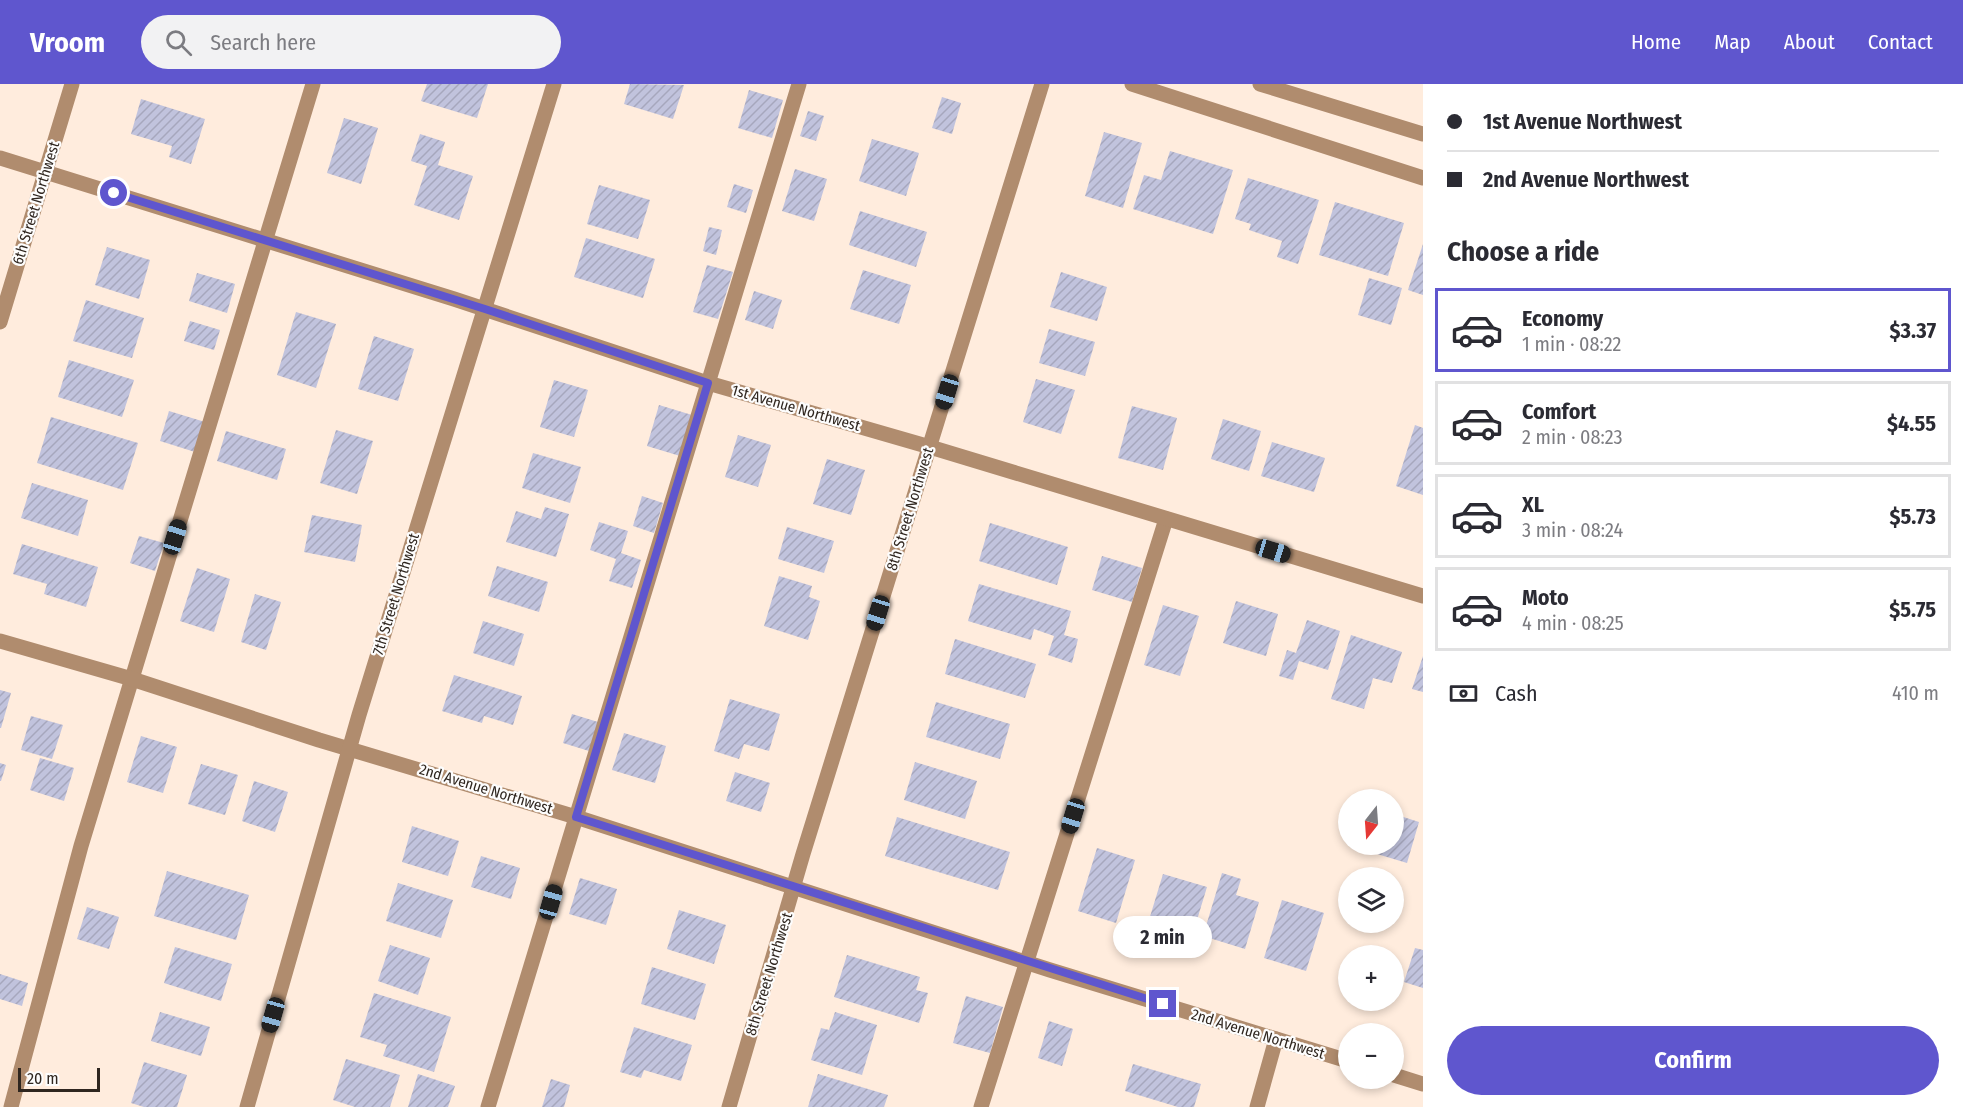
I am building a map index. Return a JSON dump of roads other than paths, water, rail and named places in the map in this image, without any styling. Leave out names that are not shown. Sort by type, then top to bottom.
[{"type":"street","name":"6th Street Northwest","points":[[0,322],[72,84]]},
{"type":"street","points":[[11,1107],[81,846],[313,84]]},
{"type":"street","name":"7th Street Northwest","points":[[247,1107],[350,749],[554,84]]},
{"type":"street","points":[[488,1107],[799,84]]},
{"type":"street","name":"8th Street Northwest","points":[[729,1107],[794,888],[1042,84]]},
{"type":"street","points":[[1132,84],[1423,178]]},
{"type":"street","points":[[1260,84],[1423,134]]},
{"type":"street","name":"1st Avenue Northwest","points":[[0,158],[485,309],[708,383],[930,447],[1423,596]]},
{"type":"street","points":[[981,1107],[1166,519]]},
{"type":"street","name":"2nd Avenue Northwest","points":[[0,640],[576,817],[794,888],[1338,1058]]},
{"type":"street","points":[[1257,1107],[1276,1039]]},
{"type":"street","points":[[1404,1078],[1423,1084]]}]
